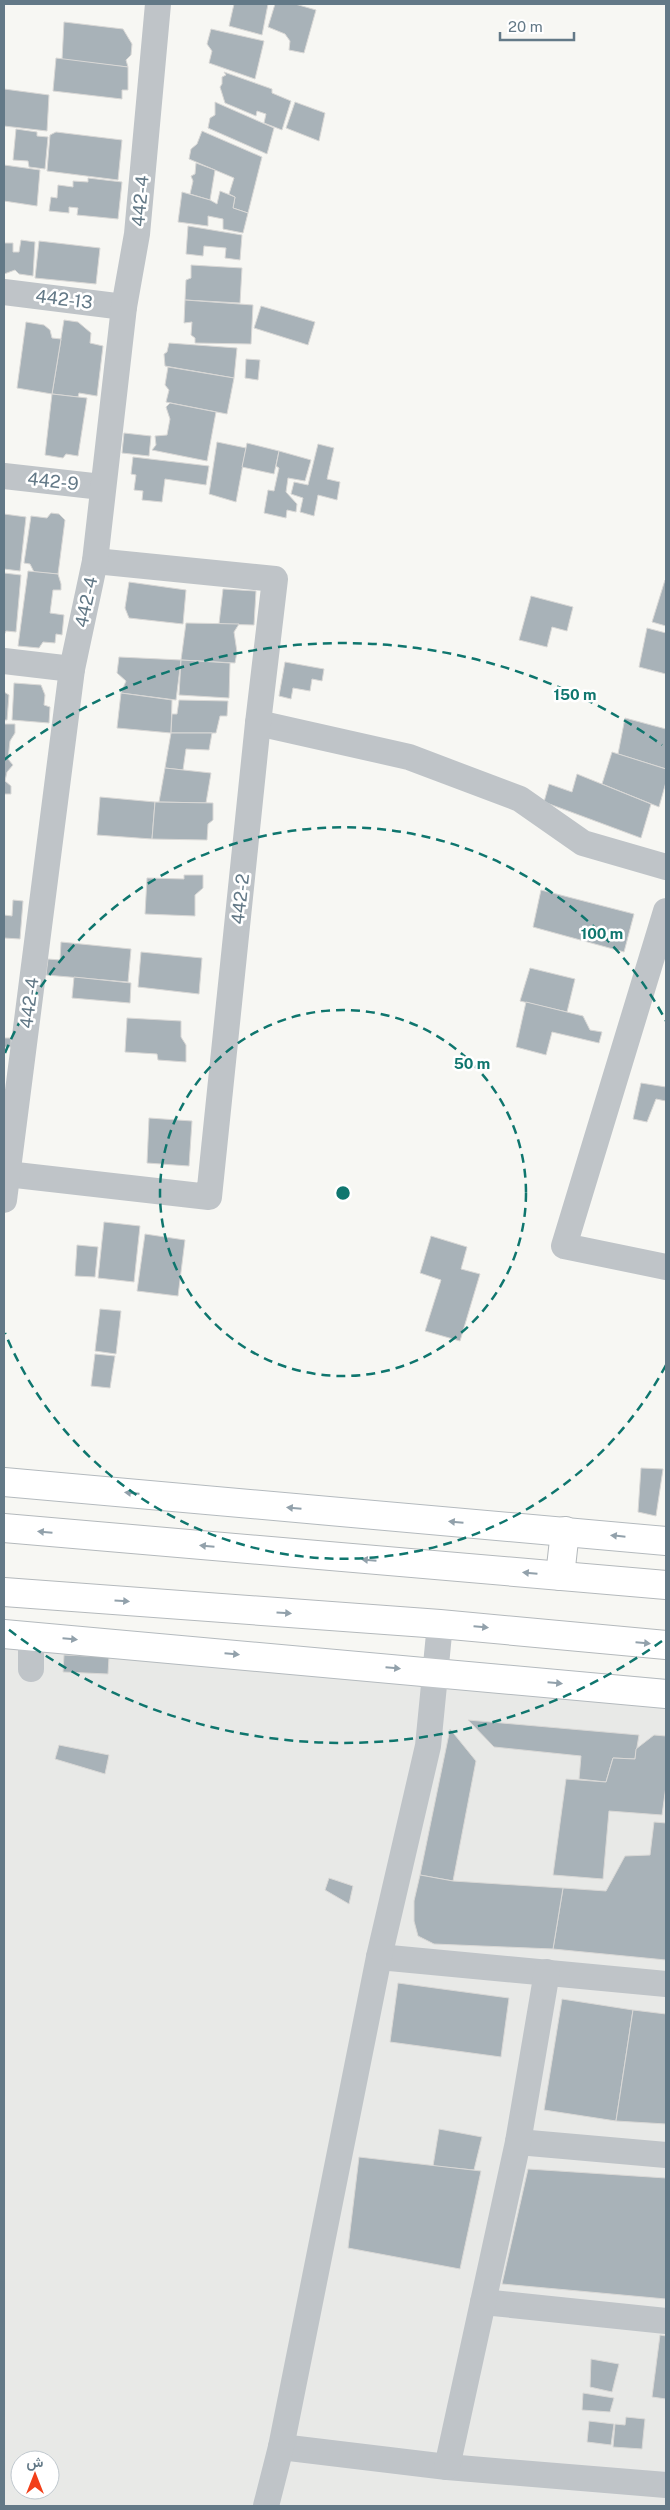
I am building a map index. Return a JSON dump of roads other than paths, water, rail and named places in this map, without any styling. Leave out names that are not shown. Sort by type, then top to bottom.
[{"type":"main road","points":[[4,1482],[666,1541]]},
{"type":"main road","points":[[4,1528],[666,1585]]},
{"type":"main road","points":[[560,1576],[565,1531]]},
{"type":"main road","points":[[4,1592],[440,1624],[666,1645]]},
{"type":"main road","points":[[4,1634],[666,1694]]},
{"type":"street","name":"442-4","points":[[4,1200],[72,669],[94,562],[124,307],[137,234],[158,4]]},
{"type":"street","name":"442-13","points":[[4,292],[124,307]]},
{"type":"street","name":"442-9","points":[[4,476],[102,487]]},
{"type":"street","name":"442-2","points":[[7,1174],[209,1197],[258,723],[275,579],[94,562]]},
{"type":"street","points":[[4,662],[72,669]]},
{"type":"street","points":[[258,723],[409,758],[520,799],[583,843],[666,867]]},
{"type":"street","points":[[666,911],[564,1246],[666,1267]]},
{"type":"street","points":[[266,2506],[281,2447],[379,1957],[428,1746],[437,1672],[440,1624]]},
{"type":"street","points":[[31,1636],[31,1669]]},
{"type":"street","points":[[379,1957],[666,1984]]},
{"type":"street","points":[[447,2467],[518,2142],[547,1972]]},
{"type":"street","points":[[518,2142],[666,2155]]},
{"type":"street","points":[[483,2302],[666,2321]]},
{"type":"street","points":[[281,2447],[447,2467],[666,2485]]}]
